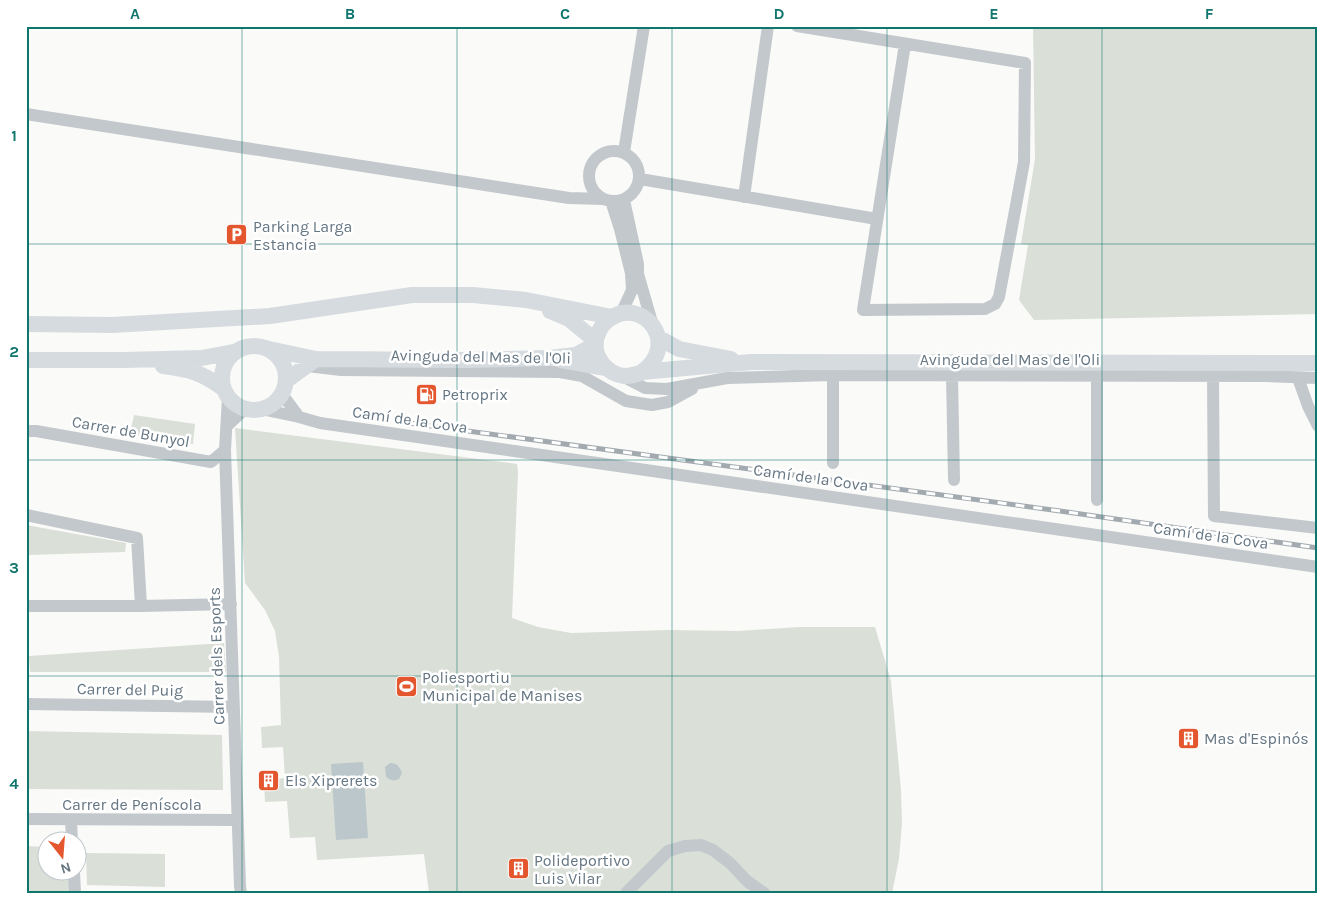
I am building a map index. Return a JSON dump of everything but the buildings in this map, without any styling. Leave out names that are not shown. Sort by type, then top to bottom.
[{"type":"main road","points":[[26,324],[112,325],[270,316],[412,295],[473,295],[526,300],[616,315],[630,313],[639,315],[647,320],[656,332],[680,349],[751,362]]},
{"type":"main road","points":[[526,300],[569,319],[596,343]]},
{"type":"main road","points":[[616,315],[604,323],[598,332],[596,343],[600,361],[613,373],[622,376],[632,376],[650,366],[656,358],[659,348],[656,332]]},
{"type":"main road","points":[[269,349],[311,362],[466,360],[549,358],[576,355],[596,343]]},
{"type":"main road","points":[[26,360],[202,358],[233,352],[247,345],[264,346],[278,356],[282,362],[284,387]]},
{"type":"main road","points":[[226,393],[221,380],[221,373],[227,359],[233,352]]},
{"type":"main road","points":[[549,358],[606,368]]},
{"type":"main road","points":[[124,360],[168,366],[210,378],[238,406],[253,410],[262,409],[274,404],[284,387],[311,362]]},
{"type":"main road","points":[[642,372],[751,362],[1318,363]]},
{"type":"street","points":[[624,152],[644,26]]},
{"type":"street","points":[[744,197],[768,26]]},
{"type":"street","points":[[797,26],[1025,63],[1024,162],[999,297],[995,304],[985,309],[863,310],[905,44]]},
{"type":"street","points":[[26,114],[569,198],[607,200],[624,200],[632,195],[640,180],[640,171],[637,163],[624,152],[615,150],[598,156],[592,163],[589,171],[591,188],[596,194],[607,200],[620,229],[631,274],[632,290],[616,315]]},
{"type":"street","points":[[569,198],[589,180]]},
{"type":"street","points":[[640,180],[878,219]]},
{"type":"street","points":[[624,200],[638,264],[638,274],[656,332]]},
{"type":"street","name":"Avinguda del Mas de l'Oli","points":[[311,362],[341,370],[560,372],[582,376],[626,401],[652,405],[668,402],[703,383]]},
{"type":"street","points":[[833,375],[833,463]]},
{"type":"street","name":"Avinguda del Mas de l'Oli","points":[[622,376],[645,388],[667,389],[727,378],[833,375],[1266,376],[1318,378]]},
{"type":"street","points":[[1097,375],[1097,500]]},
{"type":"street","points":[[952,376],[954,480]]},
{"type":"street","points":[[1213,376],[1214,516],[1318,528]]},
{"type":"street","points":[[1298,378],[1308,406],[1318,426]]},
{"type":"street","points":[[284,387],[299,417]]},
{"type":"street","name":"Carrer dels Esports","points":[[226,393],[230,604],[240,890]]},
{"type":"street","points":[[227,426],[245,409]]},
{"type":"street","name":"Camí de la Cova","points":[[262,409],[320,423],[1318,567]]},
{"type":"street","name":"Carrer de Bunyol","points":[[26,430],[211,462],[226,450]]},
{"type":"street","points":[[26,515],[137,538],[141,606]]},
{"type":"street","points":[[26,606],[230,604]]},
{"type":"street","name":"Carrer del Puig","points":[[26,704],[234,707]]},
{"type":"street","name":"Carrer de Peníscola","points":[[26,819],[238,820]]},
{"type":"street","points":[[71,820],[72,832]]},
{"type":"street","points":[[626,893],[668,851],[685,846],[701,845],[714,850],[747,881],[764,893]]},
{"type":"shaded area","points":[[1033,26],[1318,26],[1318,314],[1034,320],[1019,300],[1028,245],[1021,244],[1035,159]]},
{"type":"shaded area","points":[[134,415],[195,424],[193,444],[130,434]]},
{"type":"shaded area","points":[[235,428],[517,464],[512,618],[538,627],[571,633],[875,627],[891,681],[901,790],[902,823],[899,859],[892,893],[429,893],[424,854],[317,860],[315,837],[290,838],[287,801],[265,802],[264,780],[285,778],[283,747],[262,748],[261,727],[281,725],[279,657],[275,631],[265,610],[245,583]]},
{"type":"shaded area","points":[[26,525],[126,543],[125,552],[27,555]]},
{"type":"shaded area","points":[[224,643],[226,672],[30,672],[29,656]]},
{"type":"shaded area","points":[[26,731],[222,735],[223,790],[26,789]]},
{"type":"shaded area","points":[[363,762],[368,838],[336,840],[331,764]]},
{"type":"shaded area","points":[[390,763],[400,769],[402,773],[399,779],[392,780],[386,777],[385,767]]},
{"type":"shaded area","points":[[26,846],[38,847],[38,882],[69,882],[70,893],[26,893]]},
{"type":"shaded area","points":[[88,853],[165,854],[165,887],[87,885]]},
{"type":"railway","points":[[409,423],[1060,511],[1318,548]]},
{"type":"place","name":"Parking Larga Estancia","points":[[237,235]]},
{"type":"place","name":"Petroprix","points":[[426,394]]},
{"type":"place","name":"Poliesportiu Municipal de Manises","points":[[406,686]]},
{"type":"place","name":"Mas d'Espinós","points":[[1188,738]]},
{"type":"place","name":"Els Xiprerets","points":[[269,780]]},
{"type":"place","name":"Polideportivo Luis Vilar","points":[[518,869]]}]
